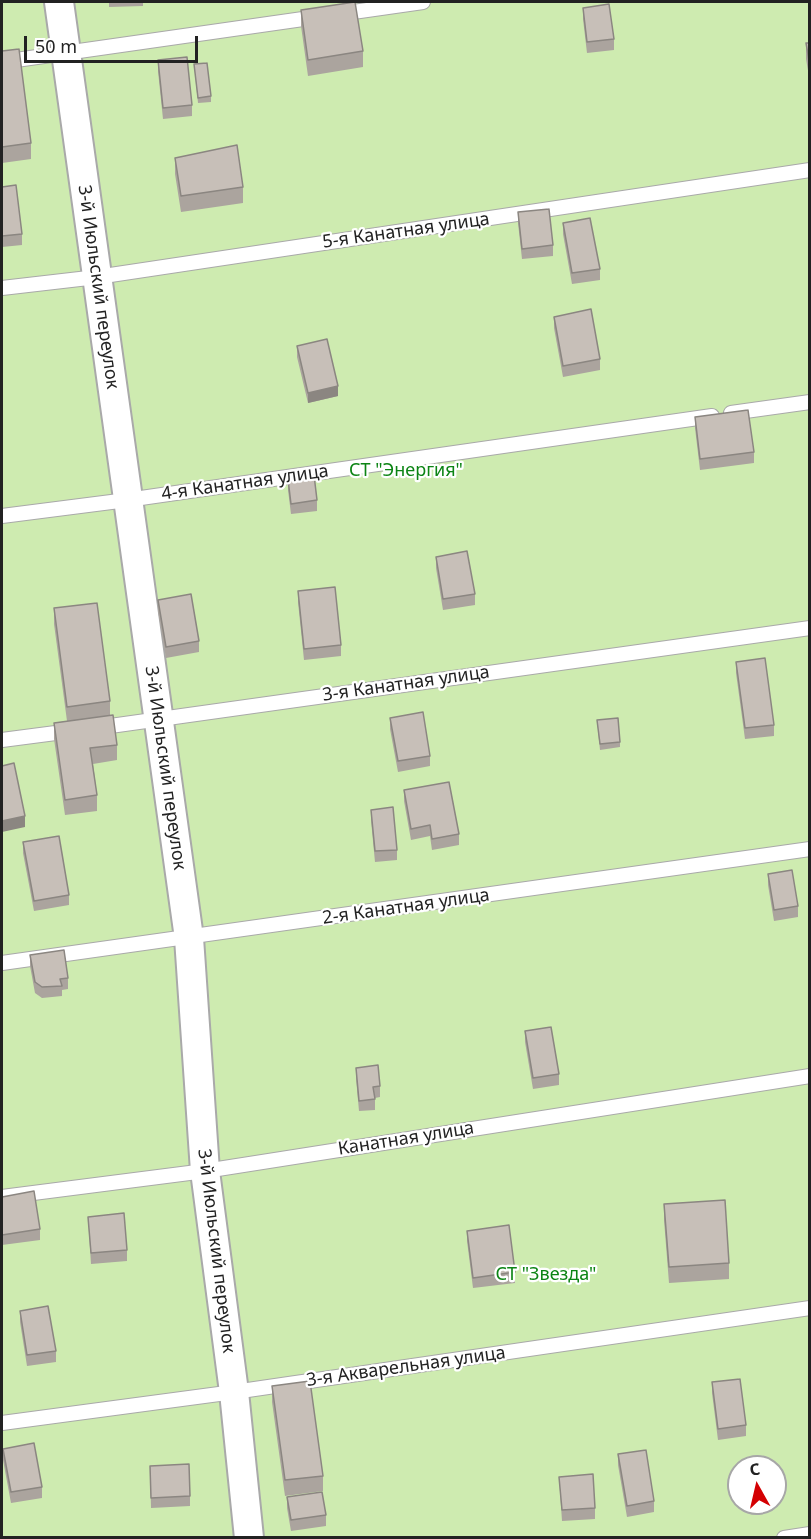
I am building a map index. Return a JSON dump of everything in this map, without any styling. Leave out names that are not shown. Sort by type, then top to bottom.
[{"type":"street","name":"3-й Июльский переулок","points":[[59,2],[189,938],[205,1171],[234,1392],[249,1538]]},
{"type":"lane","points":[[2,62],[423,2]]},
{"type":"lane","name":"5-я Канатная улица","points":[[2,288],[97,277],[810,171]]},
{"type":"lane","name":"4-я Канатная улица","points":[[2,516],[810,402]]},
{"type":"lane","name":"3-я Канатная улица","points":[[2,740],[810,628]]},
{"type":"lane","name":"2-я Канатная улица","points":[[2,963],[810,849]]},
{"type":"lane","name":"Канатная улица","points":[[2,1197],[205,1171],[810,1076]]},
{"type":"lane","name":"3-я Акварельная улица","points":[[2,1423],[234,1392],[810,1308]]},
{"type":"lane","points":[[783,1538],[810,1534]]},
{"type":"green space","name":"СТ \"Энергия\"","points":[[2,2],[809,2],[809,1537],[2,1538]]},
{"type":"building","points":[[355,2],[363,51],[308,60],[301,10]]},
{"type":"building","points":[[609,4],[614,39],[587,42],[583,8]]},
{"type":"building","points":[[806,43],[810,43],[810,66]]},
{"type":"building","points":[[19,49],[31,143],[2,147],[2,51]]},
{"type":"building","points":[[187,57],[192,105],[163,108],[158,60]]},
{"type":"building","points":[[207,63],[211,96],[198,98],[194,64]]},
{"type":"building","points":[[237,145],[243,187],[181,196],[175,158]]},
{"type":"building","points":[[16,185],[22,234],[2,236],[2,187]]},
{"type":"building","points":[[549,209],[553,245],[522,249],[518,212]]},
{"type":"building","points":[[590,218],[600,269],[572,273],[563,223]]},
{"type":"building","points":[[591,309],[600,359],[563,366],[554,317]]},
{"type":"building","points":[[327,339],[338,386],[308,393],[297,346]]},
{"type":"building","points":[[748,410],[754,452],[700,459],[695,417]]},
{"type":"building","points":[[314,475],[317,500],[291,504],[288,479]]},
{"type":"building","points":[[467,551],[475,594],[443,599],[436,557]]},
{"type":"building","points":[[335,587],[341,645],[304,649],[298,591]]},
{"type":"building","points":[[191,594],[199,641],[166,647],[158,600]]},
{"type":"building","points":[[97,603],[110,701],[67,707],[54,608]]},
{"type":"building","points":[[765,658],[774,725],[745,728],[736,662]]},
{"type":"building","points":[[423,712],[430,756],[398,761],[390,718]]},
{"type":"building","points":[[113,715],[117,745],[90,748],[97,795],[65,800],[54,723]]},
{"type":"building","points":[[618,718],[620,742],[600,744],[597,720]]},
{"type":"building","points":[[14,763],[25,816],[2,821],[2,766]]},
{"type":"building","points":[[449,782],[459,834],[432,839],[430,825],[411,829],[404,790]]},
{"type":"building","points":[[393,807],[397,850],[375,851],[371,810]]},
{"type":"building","points":[[59,836],[69,895],[34,901],[23,842]]},
{"type":"building","points":[[792,870],[798,906],[774,910],[768,874]]},
{"type":"building","points":[[64,950],[68,978],[60,979],[62,986],[42,987],[35,982],[30,955]]},
{"type":"building","points":[[551,1027],[559,1074],[533,1078],[525,1031]]},
{"type":"building","points":[[378,1065],[380,1086],[373,1087],[375,1099],[359,1101],[356,1068]]},
{"type":"building","points":[[34,1191],[40,1229],[2,1235],[2,1197]]},
{"type":"building","points":[[725,1200],[729,1263],[669,1267],[664,1204]]},
{"type":"building","points":[[124,1213],[127,1250],[91,1253],[88,1217]]},
{"type":"building","points":[[509,1225],[515,1272],[473,1278],[467,1231]]},
{"type":"building","points":[[48,1306],[56,1351],[27,1355],[20,1311]]},
{"type":"building","points":[[740,1379],[746,1425],[718,1429],[712,1382]]},
{"type":"building","points":[[310,1381],[323,1476],[285,1480],[272,1386]]},
{"type":"building","points":[[34,1443],[42,1487],[11,1492],[3,1449]]},
{"type":"building","points":[[646,1450],[654,1501],[627,1506],[618,1454]]},
{"type":"building","points":[[189,1464],[190,1496],[151,1498],[150,1466]]},
{"type":"building","points":[[593,1474],[595,1508],[562,1510],[559,1477]]},
{"type":"building","points":[[322,1492],[326,1515],[291,1520],[287,1497]]},
{"type":"park label","name":"СТ \"Звезда\"","points":[[546,1275]]}]
